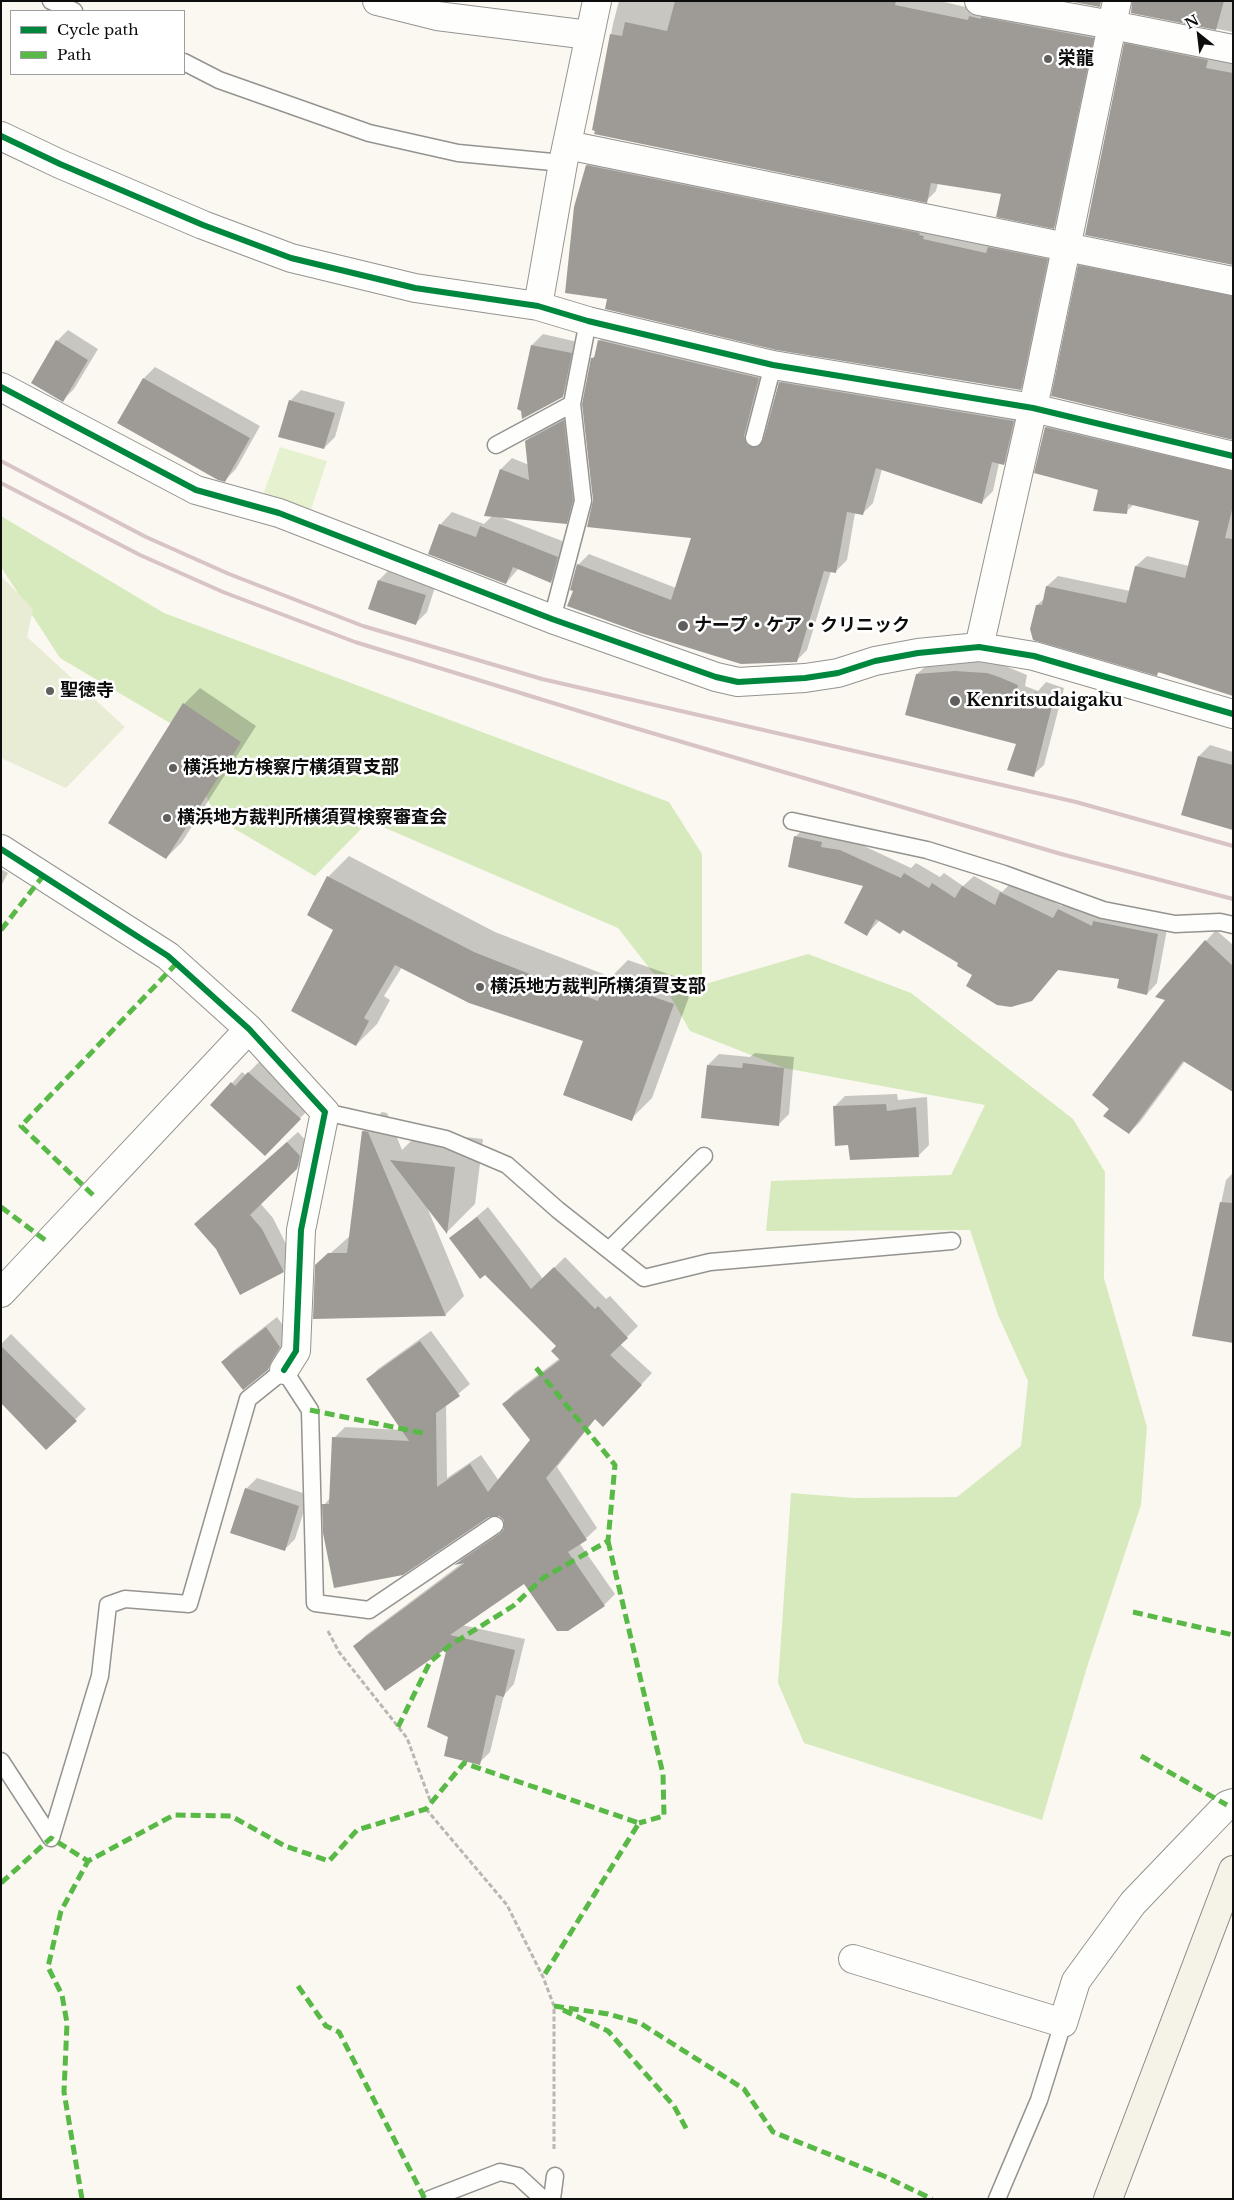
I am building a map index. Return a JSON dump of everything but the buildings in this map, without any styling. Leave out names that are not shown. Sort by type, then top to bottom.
[{"type":"street","points":[[377,1],[437,16],[589,35]]},
{"type":"street","points":[[538,306],[565,154],[597,1]]},
{"type":"street","points":[[979,1],[1114,13],[1233,49]]},
{"type":"street","points":[[979,647],[1033,408],[1114,13]]},
{"type":"street","points":[[1,136],[60,164],[194,221],[291,258],[415,288],[538,306],[588,321],[773,365],[1033,408],[1233,456]]},
{"type":"street","points":[[565,154],[1066,246],[1233,281]]},
{"type":"street","points":[[1,387],[196,490],[279,513],[552,619],[716,677],[738,682],[804,678],[838,673],[875,661],[918,652],[979,647],[1034,656],[1233,714]]},
{"type":"street","points":[[1,849],[168,956],[249,1029],[325,1112],[301,1230],[296,1351],[284,1370]]},
{"type":"street","points":[[1,1293],[249,1029]]},
{"type":"street","points":[[853,1959],[1063,2023],[1076,1981],[1133,1904],[1227,1805],[1233,1803]]},
{"type":"street","points":[[1108,2199],[1225,1916],[1233,1870]]},
{"type":"lane","points":[[51,1],[72,10]]},
{"type":"lane","points":[[185,63],[219,80],[369,133],[458,153],[565,154]]},
{"type":"lane","points":[[552,619],[583,500],[572,404],[588,321]]},
{"type":"lane","points":[[754,438],[773,365]]},
{"type":"lane","points":[[496,445],[572,404]]},
{"type":"lane","points":[[792,821],[927,850],[1004,874],[1103,910],[1175,924],[1220,922],[1233,925]]},
{"type":"lane","points":[[325,1112],[446,1139],[508,1165],[558,1210],[644,1278],[710,1262],[952,1241]]},
{"type":"lane","points":[[609,1250],[704,1156]]},
{"type":"lane","points":[[1,1761],[52,1838],[100,1676],[108,1605],[125,1599],[189,1604],[248,1399],[284,1370],[310,1410],[314,1603],[369,1610],[495,1525]]},
{"type":"lane","points":[[997,2199],[1040,2100],[1063,2023]]},
{"type":"lane","points":[[430,2199],[500,2172],[518,2176],[543,2199]]},
{"type":"lane","points":[[552,2199],[555,2176]]},
{"type":"path","points":[[314,1603],[339,1652],[407,1738],[430,1802]]},
{"type":"path","points":[[426,1809],[507,1905],[543,1976],[554,2006],[555,2176]]},
{"type":"green space","points":[[280,447],[327,461],[310,513],[263,495]]},
{"type":"green space","points":[[1,516],[164,613],[669,802],[702,854],[702,985],[808,954],[911,993],[1073,1119],[1105,1172],[1104,1278],[1147,1427],[1141,1505],[1087,1667],[1042,1820],[804,1743],[778,1683],[791,1493],[855,1498],[957,1497],[1021,1446],[1028,1381],[998,1315],[970,1230],[766,1231],[771,1181],[951,1175],[985,1105],[784,1068],[690,1031],[668,992],[618,928],[369,821],[315,876],[216,818],[175,726],[60,658],[1,567]]},
{"type":"green space","name":"聖徳寺","points":[[1,576],[33,609],[27,637],[125,727],[66,788],[1,758]]},
{"type":"railway","points":[[1,461],[146,537],[229,574],[363,626],[542,679],[1076,802],[1233,846]]},
{"type":"railway","points":[[1,483],[140,555],[223,592],[355,642],[618,723],[1061,854],[1233,899]]},
{"type":"marked path","points":[[1,930],[43,876]]},
{"type":"marked path","points":[[93,1195],[21,1126],[176,964]]},
{"type":"marked path","points":[[1,1207],[49,1243]]},
{"type":"marked path","points":[[398,1727],[430,1662],[449,1646],[513,1606],[543,1578],[608,1541],[615,1465],[533,1364]]},
{"type":"marked path","points":[[310,1410],[423,1433]]},
{"type":"marked path","points":[[608,1541],[663,1774],[664,1816],[639,1823]]},
{"type":"marked path","points":[[1133,1612],[1233,1635]]},
{"type":"marked path","points":[[1141,1756],[1227,1805]]},
{"type":"marked path","points":[[1,1883],[51,1838],[88,1861],[174,1815],[231,1816],[285,1846],[329,1861],[357,1830],[426,1809],[464,1763],[639,1823],[543,1977]]},
{"type":"marked path","points":[[82,2199],[64,2092],[67,2023],[62,1995],[48,1967],[61,1911],[88,1861]]},
{"type":"marked path","points":[[298,1986],[326,2026],[339,2032],[425,2199]]},
{"type":"marked path","points":[[554,2006],[608,2014],[640,2023],[744,2089],[773,2132],[884,2176],[932,2199]]},
{"type":"marked path","points":[[563,2010],[608,2031],[674,2106],[687,2130]]},
{"type":"cycle path","points":[[1,136],[60,164],[203,225],[291,258],[415,288],[538,306],[588,321],[773,365],[1033,408],[1233,456]]},
{"type":"cycle path","points":[[1,387],[196,490],[279,513],[552,619],[716,677],[738,682],[805,678],[838,673],[875,661],[918,653],[979,647],[1034,656],[1233,714]]},
{"type":"cycle path","points":[[1,849],[168,956],[249,1029],[325,1112],[301,1230],[296,1351],[284,1370]]},
{"type":"place","name":"栄龍","points":[[1048,59]]},
{"type":"place","name":"ナープ・ケア・クリニック","points":[[683,626]]},
{"type":"place","name":"聖徳寺","points":[[50,691]]},
{"type":"place","name":"Kenritsudaigaku","points":[[955,701]]},
{"type":"place","name":"横浜地方検察庁横須賀支部","points":[[173,768]]},
{"type":"place","name":"横浜地方裁判所横須賀検察審査会","points":[[167,818]]},
{"type":"place","name":"横浜地方裁判所横須賀支部","points":[[480,987]]}]
